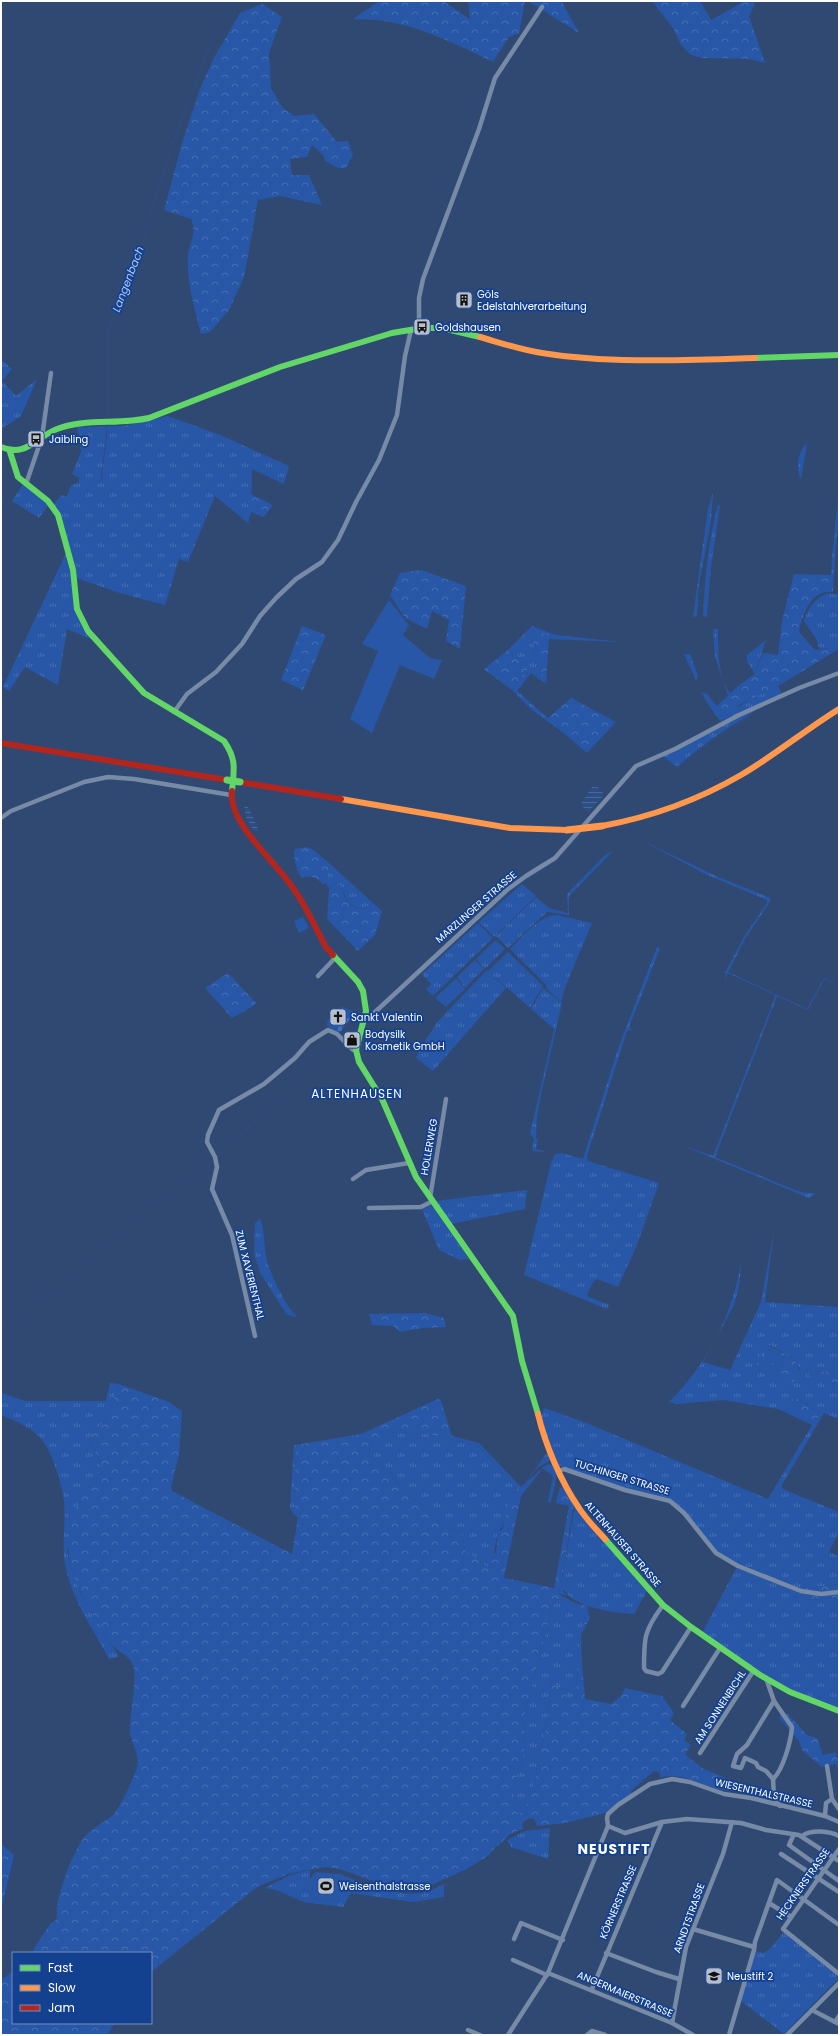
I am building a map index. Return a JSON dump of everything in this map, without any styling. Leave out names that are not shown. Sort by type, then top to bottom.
[{"type":"street","points":[[420,329],[418,298],[423,279],[479,129],[495,78],[542,7]]},
{"type":"street","points":[[1,447],[10,452],[22,450],[53,430],[71,425],[124,423],[147,419],[177,409],[252,377],[377,337],[420,329],[449,329],[506,346],[558,356],[717,360],[839,355]]},
{"type":"street","points":[[174,712],[187,694],[216,672],[242,644],[260,616],[276,598],[296,579],[322,562],[338,540],[356,502],[379,460],[397,415],[405,356],[411,330]]},
{"type":"street","points":[[26,484],[42,437],[51,373]]},
{"type":"street","points":[[45,423],[53,430]]},
{"type":"street","points":[[10,452],[14,470],[19,479],[48,501],[60,519],[73,570],[76,607],[83,624],[98,644],[144,693],[174,712],[215,734],[224,741],[231,751],[235,765],[231,795],[237,814],[250,835],[293,887],[318,935],[335,958],[361,986],[366,1002],[366,1016],[356,1050]]},
{"type":"street","name":"MARZLINGER STRASSE","points":[[366,1016],[374,1013],[514,884],[555,858],[629,772],[639,764],[670,752],[758,706],[839,673]]},
{"type":"street","points":[[1,743],[503,827],[528,830],[567,830],[602,826],[651,815],[703,795],[753,767],[839,709]]},
{"type":"street","points":[[1,818],[11,811],[84,782],[108,777],[134,779],[231,795]]},
{"type":"street","points":[[318,976],[335,958]]},
{"type":"street","name":"ZUM XAVERIENTHAL","points":[[255,1336],[232,1235],[212,1190],[217,1167],[215,1157],[207,1142],[208,1135],[219,1110],[264,1084],[295,1058],[309,1042],[324,1032],[328,1030],[337,1034],[353,1050],[356,1050]]},
{"type":"street","name":"ALTENHAUSER STRASSE","points":[[356,1050],[359,1062],[382,1099],[409,1164],[416,1177],[512,1316],[522,1361],[533,1394],[541,1428],[571,1496],[583,1515],[663,1605],[691,1627],[720,1648],[790,1692],[839,1711]]},
{"type":"street","name":"HOLLERWEG","points":[[431,1200],[446,1099]]},
{"type":"street","points":[[353,1178],[366,1170],[409,1164]]},
{"type":"street","points":[[369,1208],[421,1207],[431,1200]]},
{"type":"street","name":"TUCHINGER STRASSE","points":[[559,1471],[564,1469],[625,1490],[670,1501],[684,1513],[716,1553],[738,1566],[801,1591],[821,1594],[839,1592]]},
{"type":"street","points":[[663,1605],[646,1630],[644,1640],[644,1668],[646,1671],[658,1674],[662,1672],[691,1627]]},
{"type":"street","points":[[684,1706],[720,1648]]},
{"type":"street","name":"AM SONNENBICHL","points":[[700,1753],[754,1670]]},
{"type":"street","points":[[766,1678],[774,1701],[792,1727],[791,1739],[786,1753],[773,1779],[774,1797],[780,1806]]},
{"type":"street","points":[[773,1779],[766,1771],[758,1767],[756,1763],[745,1758],[741,1768],[733,1766],[737,1754],[747,1745],[774,1701]]},
{"type":"street","points":[[826,1766],[832,1798],[839,1809]]},
{"type":"street","name":"WIESENTHALSTRASSE","points":[[608,1826],[607,1818],[612,1810],[650,1784],[662,1781],[680,1780],[724,1794],[751,1798],[825,1816],[839,1822]]},
{"type":"street","points":[[825,1816],[826,1803],[832,1798]]},
{"type":"street","points":[[508,2035],[548,1974],[608,1826],[626,1833],[662,1822],[687,1819],[732,1822],[802,1836],[839,1861]]},
{"type":"street","name":"KÖRNERSTRASSE","points":[[592,1989],[662,1822]]},
{"type":"street","name":"ARNDTSTRASSE","points":[[672,2023],[686,1947],[723,1854],[732,1822]]},
{"type":"street","points":[[802,1836],[806,1834],[824,1832],[839,1836]]},
{"type":"street","points":[[794,1834],[789,1845],[839,1881]]},
{"type":"street","name":"HECKNERSTRASSE","points":[[839,1849],[783,1929],[839,1974]]},
{"type":"street","points":[[781,1854],[839,1892]]},
{"type":"street","points":[[729,2035],[754,1946],[777,1880],[804,1898],[839,1925]]},
{"type":"street","points":[[770,1903],[791,1917]]},
{"type":"street","points":[[514,1939],[521,1923],[563,1940]]},
{"type":"street","points":[[693,1929],[754,1946]]},
{"type":"street","points":[[606,1953],[679,1979]]},
{"type":"street","name":"ANGERMAIERSTRASSE","points":[[514,1960],[548,1974],[592,1989],[672,2023],[693,2035]]},
{"type":"street","points":[[787,2035],[839,1983]]},
{"type":"street","points":[[812,2010],[837,2023],[839,2016]]},
{"type":"street","points":[[468,2030],[480,2035]]},
{"type":"street","points":[[587,2035],[592,2031],[605,2035]]},
{"type":"green space","points":[[379,1],[443,1],[470,19],[468,1],[525,1],[519,33],[509,37],[493,62],[440,37],[413,28],[380,20],[353,19]]},
{"type":"green space","points":[[528,1],[564,1],[563,4],[579,33]]},
{"type":"green space","points":[[652,1],[700,1],[711,20],[745,1],[754,1],[755,4],[749,16],[765,63],[750,59],[704,58],[691,55],[681,45],[673,28]]},
{"type":"green space","points":[[262,4],[282,17],[269,53],[271,88],[282,107],[294,116],[314,114],[337,142],[348,141],[353,155],[346,168],[338,168],[325,161],[323,155],[312,145],[307,157],[290,159],[292,175],[309,175],[322,205],[280,196],[258,200],[244,277],[229,310],[210,332],[201,334],[188,275],[188,255],[193,233],[193,224],[191,219],[164,210],[182,143],[201,86],[214,58],[240,13]]},
{"type":"green space","points":[[3,361],[12,369],[2,381],[16,396],[37,379],[21,416],[1,429],[1,363]]},
{"type":"green space","points":[[167,416],[218,434],[289,466],[284,484],[252,469],[251,512],[248,523],[215,496],[188,562],[179,559],[165,605],[120,593],[76,578],[63,522],[54,504],[61,495],[67,497],[71,485],[78,483],[79,478],[72,474],[81,452],[77,427],[124,426]]},
{"type":"green space","points":[[807,443],[801,479],[798,470],[798,460],[801,450]]},
{"type":"green space","points":[[23,484],[50,503],[39,518],[12,501]]},
{"type":"green space","points":[[839,490],[839,517],[835,558],[832,558]]},
{"type":"green space","points":[[713,492],[711,521],[699,584],[697,616],[693,617],[708,509]]},
{"type":"green space","points":[[251,494],[273,505],[264,517],[251,512]]},
{"type":"green space","points":[[718,505],[720,506],[711,566],[707,617],[703,616],[706,574],[709,546]]},
{"type":"green space","points":[[67,551],[76,609],[93,640],[67,629],[58,685],[25,667],[9,691],[3,687]]},
{"type":"green space","points":[[832,558],[835,558],[833,592],[825,592],[813,599],[802,618],[799,632],[815,650],[830,648],[839,643],[839,649],[778,686],[718,715],[710,707],[701,692],[707,694],[717,706],[739,685],[755,674],[763,653],[778,655],[782,621],[794,574],[831,575]]},
{"type":"green space","points":[[421,570],[466,586],[460,649],[446,641],[449,620],[432,611],[427,629],[405,618],[390,595],[400,573]]},
{"type":"green space","points":[[828,593],[839,595],[839,643],[830,648],[819,649],[817,640],[804,621],[807,612],[816,600]]},
{"type":"green space","points":[[389,600],[409,625],[403,635],[430,658],[442,660],[434,679],[400,665],[372,733],[350,719],[378,651],[362,644]]},
{"type":"green space","points":[[302,626],[326,635],[303,690],[281,680]]},
{"type":"green space","points":[[532,626],[556,635],[622,642],[549,639],[549,637],[532,627],[535,654],[546,684],[531,673],[517,691],[568,736],[532,710],[512,690],[529,667],[508,650]]},
{"type":"green space","points":[[532,626],[549,637],[546,684],[535,654]]},
{"type":"green space","points":[[713,629],[718,629],[721,671],[723,680],[730,693],[728,695],[715,657]]},
{"type":"green space","points":[[766,640],[755,674],[747,661],[747,655]]},
{"type":"green space","points":[[508,650],[529,667],[512,690],[484,669]]},
{"type":"green space","points":[[684,654],[690,654],[698,676],[696,680]]},
{"type":"green space","points":[[778,686],[782,694],[720,721],[710,707],[715,711],[740,706],[748,700]]},
{"type":"green space","points":[[571,698],[616,722],[587,753],[547,719]]},
{"type":"green space","points":[[757,709],[709,741],[678,766],[663,756],[730,721]]},
{"type":"green space","points":[[643,841],[716,876],[770,898],[771,900],[745,939],[728,972],[807,1009],[824,978],[839,986],[824,979],[808,1010],[777,996],[715,1157],[795,1190],[806,1193],[815,1193],[809,1198],[681,1145],[713,1156],[774,1000],[775,995],[728,973],[724,981],[726,975],[723,971],[726,971],[744,937],[767,903],[767,900],[705,874]]},
{"type":"green space","points":[[307,847],[312,849],[329,863],[326,883],[323,884],[313,877],[302,878],[300,875],[294,852],[295,849]]},
{"type":"green space","points":[[613,851],[569,896],[569,915],[547,912],[508,948],[496,936],[536,897],[549,908],[568,913],[567,894],[605,855]]},
{"type":"green space","points":[[329,863],[373,903],[361,909],[353,906],[348,901],[341,886],[335,884],[329,888],[326,883]]},
{"type":"green space","points":[[335,884],[341,886],[345,898],[353,906],[361,909],[373,903],[382,911],[375,935],[358,951],[327,919],[329,888]]},
{"type":"green space","points":[[522,884],[536,896],[494,937],[479,922]]},
{"type":"green space","points":[[557,915],[592,923],[564,990],[561,1002],[510,949],[537,923],[550,916]]},
{"type":"green space","points":[[303,917],[309,928],[299,933],[294,921]]},
{"type":"green space","points":[[478,923],[493,938],[433,996],[426,989],[431,984],[422,974]]},
{"type":"green space","points":[[496,940],[505,949],[485,969],[476,959]]},
{"type":"green space","points":[[657,947],[660,948],[629,1027],[632,1029],[627,1031],[587,1156],[588,1161],[659,1183],[637,1245],[618,1287],[597,1279],[592,1284],[589,1291],[587,1296],[609,1305],[607,1309],[524,1275],[551,1163],[555,1154],[561,1153],[583,1159],[619,1046]]},
{"type":"green space","points":[[508,952],[543,986],[530,1008],[488,971]]},
{"type":"green space","points":[[475,960],[484,969],[465,988],[457,977]]},
{"type":"green space","points":[[487,970],[506,988],[433,1071],[416,1058],[418,1052],[438,1021]]},
{"type":"green space","points":[[228,973],[257,1004],[232,1018],[205,988]]},
{"type":"green space","points":[[456,978],[465,989],[446,1007],[435,998]]},
{"type":"green space","points":[[543,988],[562,1003],[537,1116],[536,1139],[538,1139],[536,1149],[544,1152],[532,1151],[534,1138],[530,1134],[554,1029],[531,1009]]},
{"type":"green space","points":[[342,1007],[355,1012],[339,1034],[327,1026],[328,1020]]},
{"type":"green space","points":[[527,1190],[525,1209],[451,1224],[435,1201]]},
{"type":"green space","points":[[433,1205],[469,1259],[460,1260],[439,1250],[422,1209]]},
{"type":"green space","points":[[260,1219],[269,1267],[284,1300],[298,1317],[287,1315],[260,1273],[254,1253],[255,1223]]},
{"type":"green space","points":[[774,1230],[765,1302],[839,1307],[839,1371],[812,1372],[808,1375],[827,1382],[839,1382],[839,1419],[824,1413],[782,1485],[782,1488],[839,1512],[839,1532],[829,1552],[839,1556],[839,1584],[799,1589],[747,1569],[720,1555],[686,1513],[663,1497],[624,1488],[560,1466],[546,1438],[542,1422],[544,1408],[584,1422],[768,1499],[812,1425],[778,1409],[723,1400],[678,1404],[669,1402],[696,1371],[717,1336],[733,1298],[742,1258],[739,1286],[734,1305],[703,1362],[730,1370],[761,1302]],"holes":[[[770,1345],[795,1359],[800,1370],[756,1362]],[[798,1399],[820,1413],[817,1419],[794,1413]]]},
{"type":"green space","points":[[425,1313],[444,1318],[446,1327],[423,1328],[400,1332],[393,1326],[372,1325],[369,1314]]},
{"type":"green space","points":[[768,1345],[795,1359],[800,1373],[792,1383],[757,1365],[757,1359]],"holes":[[[770,1350],[782,1357],[784,1362],[782,1365],[768,1364],[763,1361],[763,1354]]]},
{"type":"green space","points":[[770,1350],[782,1357],[784,1362],[782,1365],[768,1364],[763,1361],[763,1354]]},
{"type":"green space","points":[[839,1371],[839,1382],[827,1382],[808,1376],[812,1372]]},
{"type":"green space","points":[[110,1383],[119,1384],[108,1417],[90,1437],[101,1467],[74,1514],[67,1552],[80,1592],[119,1657],[109,1659],[84,1615],[69,1581],[64,1552],[63,1496],[50,1453],[46,1445],[33,1431],[1,1415],[1,1393],[25,1401],[106,1401]]},
{"type":"green space","points":[[119,1384],[169,1402],[182,1411],[179,1455],[171,1487],[172,1491],[292,1554],[298,1517],[294,1515],[296,1445],[361,1434],[440,1398],[452,1436],[479,1443],[521,1487],[543,1468],[521,1496],[504,1578],[554,1588],[569,1506],[556,1503],[560,1487],[566,1490],[574,1504],[561,1584],[563,1591],[567,1596],[557,1593],[575,1603],[587,1606],[590,1618],[581,1635],[585,1699],[611,1704],[622,1695],[625,1688],[662,1696],[674,1713],[670,1720],[687,1734],[684,1740],[691,1745],[685,1754],[702,1768],[735,1782],[734,1791],[715,1788],[677,1776],[660,1778],[660,1773],[654,1771],[631,1791],[632,1793],[605,1813],[565,1823],[537,1826],[534,1819],[530,1818],[522,1822],[523,1829],[510,1834],[498,1846],[496,1846],[489,1855],[467,1869],[416,1890],[392,1888],[340,1869],[325,1867],[288,1874],[257,1887],[152,1971],[152,1952],[32,1952],[50,1924],[57,1919],[58,1900],[61,1888],[70,1863],[81,1842],[89,1832],[110,1818],[116,1811],[132,1781],[138,1761],[130,1732],[134,1688],[133,1665],[129,1658],[110,1642],[83,1597],[71,1565],[68,1549],[69,1532],[74,1514],[101,1467],[90,1437],[108,1417]],"holes":[[[397,1432],[429,1434],[478,1446],[517,1488],[517,1491],[511,1494],[502,1530],[496,1532],[496,1550],[490,1564],[487,1567],[465,1551],[462,1532],[445,1528],[421,1504],[406,1493],[388,1469],[376,1461],[369,1450],[373,1441],[379,1436]],[[563,1599],[570,1602],[582,1612],[586,1619],[580,1634],[576,1693],[572,1699],[568,1699],[552,1680],[548,1713],[538,1765],[529,1799],[524,1814],[521,1816],[517,1813],[513,1789],[524,1753],[525,1714],[552,1607],[556,1600]]]},
{"type":"green space","points":[[798,1399],[820,1413],[817,1419],[799,1415],[788,1408],[787,1405],[791,1400]]},
{"type":"green space","points":[[397,1432],[429,1434],[478,1446],[517,1488],[518,1490],[511,1494],[506,1518],[497,1536],[493,1559],[487,1567],[465,1551],[462,1532],[445,1528],[421,1504],[406,1493],[388,1469],[376,1461],[369,1450],[373,1441],[379,1436]]},
{"type":"green space","points":[[296,1445],[294,1515],[290,1508],[294,1446]]},
{"type":"green space","points":[[549,1450],[551,1460],[537,1468],[522,1487]]},
{"type":"green space","points":[[549,1464],[553,1466],[557,1474],[551,1502],[548,1502],[553,1476],[542,1468]]},
{"type":"green space","points":[[575,1506],[586,1521],[647,1591],[634,1614],[592,1607],[572,1598],[565,1592],[561,1584]]},
{"type":"green space","points":[[737,1567],[793,1590],[807,1600],[839,1598],[839,1710],[805,1697],[764,1675],[702,1633]]},
{"type":"green space","points":[[839,1584],[839,1598],[807,1600],[791,1590]]},
{"type":"green space","points":[[563,1599],[577,1607],[586,1619],[580,1634],[576,1694],[572,1699],[568,1699],[552,1681],[548,1714],[538,1766],[524,1815],[521,1816],[517,1813],[513,1789],[524,1753],[525,1714],[552,1607],[556,1600]]},
{"type":"green space","points":[[780,1714],[788,1714],[807,1735],[817,1738],[823,1755],[835,1752],[839,1761],[839,1773],[836,1764],[822,1767],[802,1750],[799,1741],[780,1719]]},
{"type":"green space","points":[[550,1828],[548,1859],[511,1847],[507,1840],[525,1831]]},
{"type":"green space","points":[[1,1844],[14,1855],[1,1910]]},
{"type":"green space","points":[[310,1870],[310,1879],[315,1872],[311,1898],[337,1901],[340,1874],[384,1890],[409,1894],[430,1891],[444,1884],[444,1897],[413,1902],[351,1893],[343,1907],[304,1902],[276,1890],[265,1888],[290,1875]]},
{"type":"green space","name":"Weisenthalstrasse","points":[[315,1872],[340,1874],[337,1901],[311,1898]]},
{"type":"green space","points":[[784,1932],[836,1974],[838,1979],[784,2034],[741,2001],[756,1951],[763,1953],[770,1949]]},
{"type":"green space","points":[[12,1972],[12,2024],[114,2024],[107,2035],[1,2035],[1,1980]]},
{"type":"shaded area","points":[[592,787],[598,787],[603,793],[603,796],[588,812],[582,806],[582,802]]},
{"type":"shaded area","points":[[245,806],[249,808],[259,831],[254,831],[249,823],[245,812]]},
{"type":"waterway","name":"Langenbach","points":[[174,140],[215,32],[232,1]]},
{"type":"waterway","name":"Langenbach","points":[[107,420],[108,330],[144,238],[173,140]]},
{"type":"waterway","name":"Langenbach","points":[[101,481],[107,430]]},
{"type":"waterway","points":[[831,673],[839,669]]},
{"type":"waterway","points":[[784,697],[802,689]]},
{"type":"waterway","points":[[634,772],[641,767],[659,759],[667,760],[677,768],[700,749],[737,724],[749,718],[761,707]]},
{"type":"waterway","points":[[591,824],[618,792]]},
{"type":"waterway","points":[[429,966],[518,885],[557,860],[585,831]]},
{"type":"waterway","points":[[369,1023],[382,1008]]},
{"type":"waterway","points":[[218,1157],[340,1039]]},
{"type":"waterway","points":[[146,1212],[214,1160]]},
{"type":"waterway","points":[[62,1282],[143,1214]]},
{"type":"waterway","points":[[1,1339],[60,1284]]},
{"type":"traffic: fast","points":[[1,447],[10,450],[24,448],[57,429],[68,426],[149,418],[280,367],[392,333],[422,328],[442,328],[480,337]]},
{"type":"traffic: fast","points":[[755,358],[839,355]]},
{"type":"traffic: fast","points":[[10,452],[18,477],[48,501],[58,515],[73,570],[77,609],[88,631],[144,693],[224,741],[231,754],[234,765],[232,791]]},
{"type":"traffic: fast","points":[[227,780],[240,782]]},
{"type":"traffic: fast","points":[[333,955],[358,982],[363,991],[366,1011],[356,1050],[359,1062],[382,1099],[416,1177],[513,1316],[522,1361],[538,1414]]},
{"type":"traffic: fast","points":[[605,1539],[663,1605],[691,1627],[760,1675],[790,1692],[839,1711]]},
{"type":"traffic: slow","points":[[480,337],[534,352],[594,359],[702,360],[755,358]]},
{"type":"traffic: slow","points":[[602,826],[638,818],[674,806],[691,800],[725,784],[754,767],[839,709]]},
{"type":"traffic: slow","points":[[341,799],[510,828],[567,830]]},
{"type":"traffic: slow","points":[[567,830],[602,826]]},
{"type":"traffic: slow","points":[[538,1414],[549,1450],[566,1487],[582,1512],[605,1539]]},
{"type":"traffic: jam","points":[[1,743],[227,780]]},
{"type":"traffic: jam","points":[[240,782],[341,799]]},
{"type":"traffic: jam","points":[[232,791],[233,803],[237,816],[245,829],[286,878],[298,895],[326,947],[333,955]]},
{"type":"place","name":"Göls Edelstahlverarbeitung","points":[[464,300]]},
{"type":"place","name":"Goldshausen","points":[[422,327]]},
{"type":"place","name":"Jaibling","points":[[36,439]]},
{"type":"place","name":"Sankt Valentin","points":[[338,1017]]},
{"type":"place","name":"Bodysilk Kosmetik GmbH","points":[[352,1040]]},
{"type":"place","name":"Weisenthalstrasse","points":[[326,1886]]},
{"type":"place","name":"Neustift 2","points":[[714,1976]]},
{"type":"district","name":"ALTENHAUSEN","points":[[357,1093]]},
{"type":"district","name":"NEUSTIFT","points":[[614,1849]]}]
